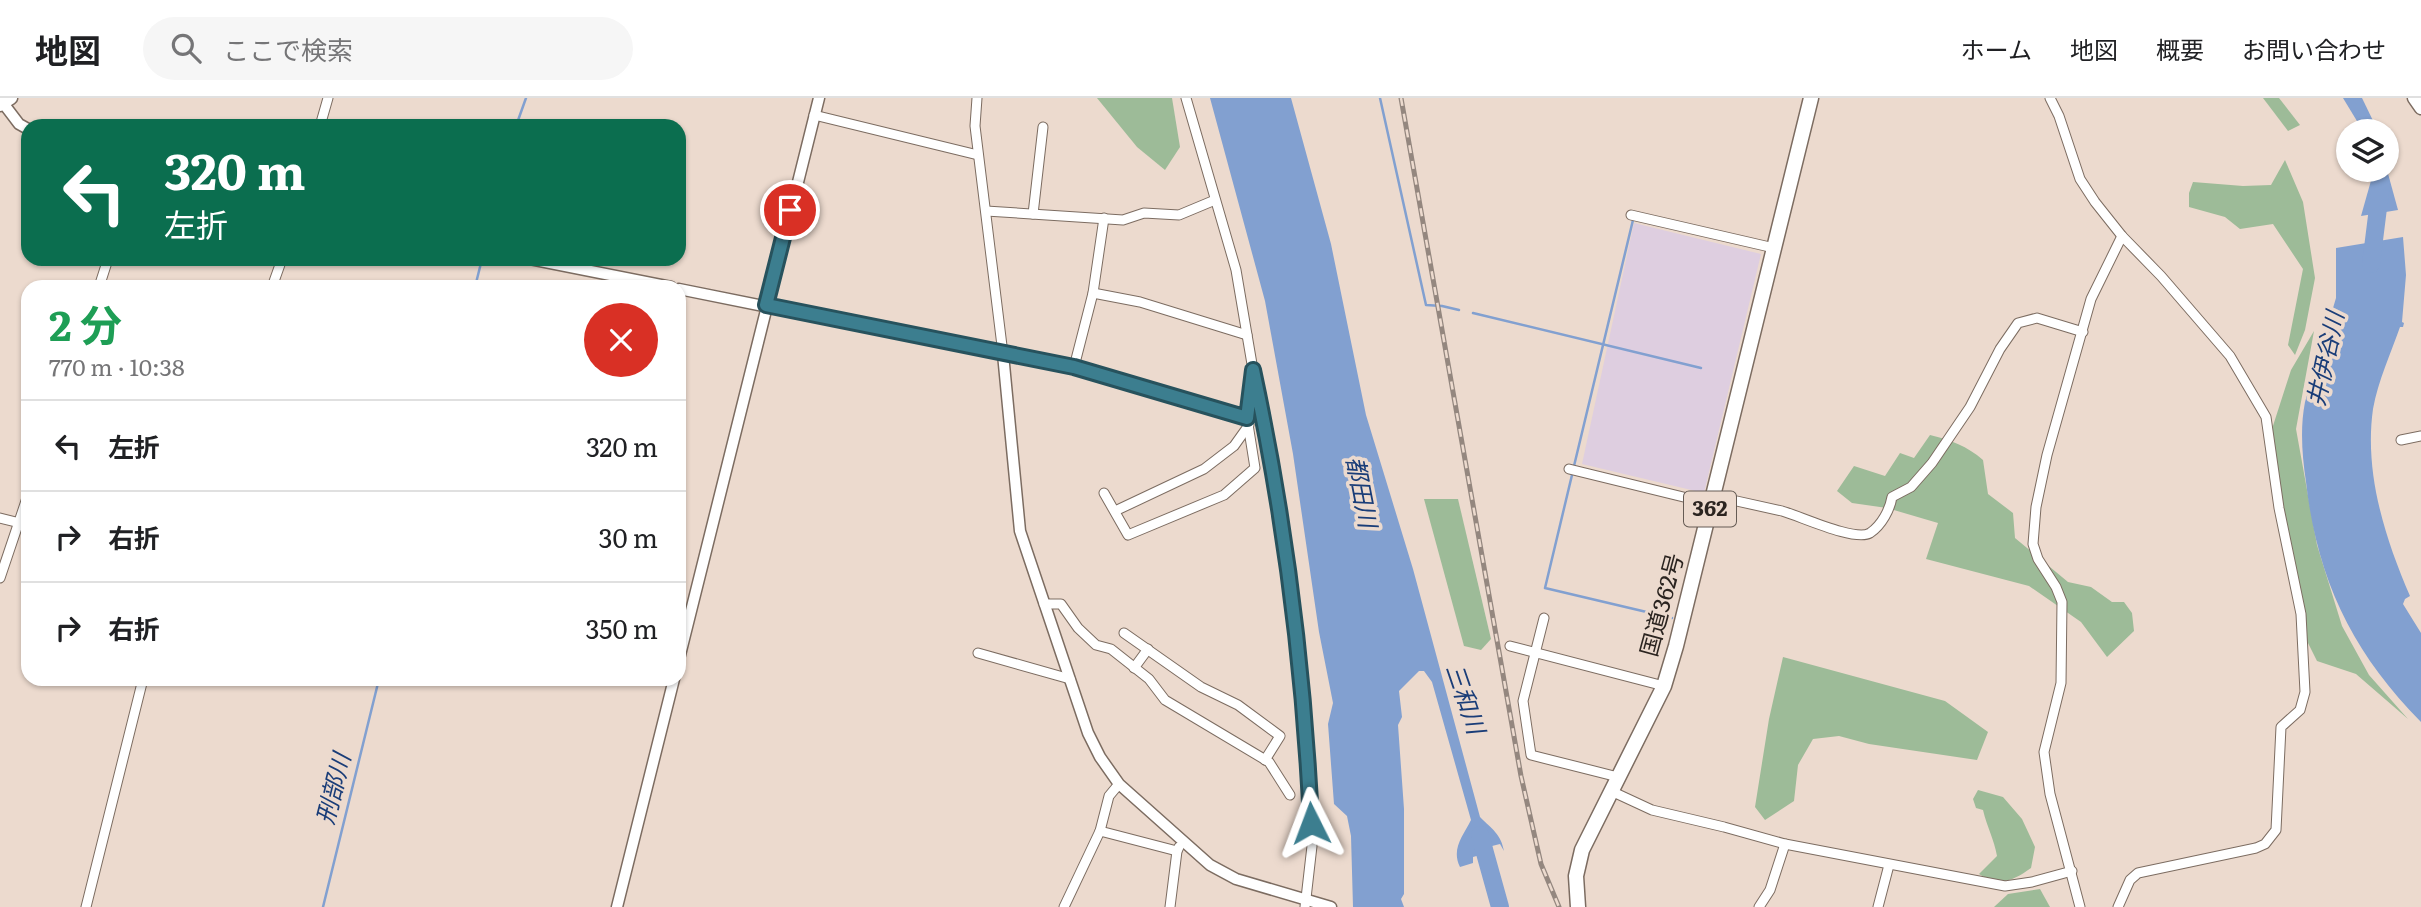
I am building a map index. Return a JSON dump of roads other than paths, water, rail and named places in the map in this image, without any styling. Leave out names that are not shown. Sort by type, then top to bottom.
[{"type":"highway","name":"国道362号","points":[[1578,907],[1576,876],[1582,850],[1664,685],[1676,646],[1811,98]]},
{"type":"main road","points":[[2414,98],[2421,108]]},
{"type":"street","points":[[322,119],[328,98]]},
{"type":"street","points":[[686,631],[818,98]]},
{"type":"street","points":[[977,98],[975,126],[1003,354],[1020,531],[1087,733],[1119,784],[1180,846],[1236,879],[1308,903],[1332,907]]},
{"type":"street","points":[[1186,98],[1236,270],[1253,370],[1270,447],[1304,721],[1312,846],[1308,903]]},
{"type":"street","points":[[2050,98],[2059,116],[2080,179],[2122,236],[2161,276],[2230,356],[2266,417],[2279,508],[2301,614],[2305,692],[2301,710],[2281,727],[2276,830],[2265,844],[2251,850],[2138,873],[2130,880],[2118,907]]},
{"type":"street","points":[[3,101],[21,125]]},
{"type":"street","points":[[814,115],[978,155]]},
{"type":"street","points":[[1033,214],[1043,127]]},
{"type":"street","points":[[986,211],[1123,220],[1144,213],[1179,215],[1214,200]]},
{"type":"street","points":[[1631,215],[1774,248]]},
{"type":"street","points":[[1074,367],[1093,293],[1104,218]]},
{"type":"street","points":[[2080,907],[2050,794],[2044,752],[2061,683],[2062,602],[2038,559],[2033,544],[2036,508],[2047,455],[2091,299],[2122,236]]},
{"type":"street","points":[[565,266],[636,280]]},
{"type":"street","points":[[686,290],[1074,367],[1248,421]]},
{"type":"street","points":[[1093,293],[1140,302],[1247,335]]},
{"type":"street","points":[[1569,469],[1713,500],[1786,512],[1832,529],[1860,535],[1870,533],[1890,510],[1892,497],[1910,487],[1931,463],[1970,407],[2000,349],[2018,323],[2037,318],[2082,332]]},
{"type":"street","points":[[1104,493],[1128,535],[1224,495],[1255,468],[1248,421],[1253,370]]},
{"type":"street","points":[[1115,511],[1204,469],[1234,446],[1248,421]]},
{"type":"street","points":[[2402,440],[2421,436]]},
{"type":"street","points":[[0,518],[21,523]]},
{"type":"street","points":[[0,578],[21,529]]},
{"type":"street","points":[[1044,604],[1061,604],[1078,628],[1096,645],[1111,649],[1149,679],[1165,700],[1265,760],[1283,780],[1290,795]]},
{"type":"street","points":[[1544,618],[1523,701],[1531,755],[1618,777]]},
{"type":"street","points":[[1125,633],[1201,687],[1238,705],[1280,737],[1265,760]]},
{"type":"street","points":[[1510,646],[1664,685]]},
{"type":"street","points":[[1134,668],[1148,649]]},
{"type":"street","points":[[978,653],[1070,680]]},
{"type":"street","points":[[86,907],[141,686]]},
{"type":"street","points":[[617,907],[672,686]]},
{"type":"street","points":[[1064,907],[1100,831],[1109,796],[1119,784]]},
{"type":"street","points":[[1611,791],[1651,810],[1785,844],[2005,886],[2072,872]]},
{"type":"street","points":[[1100,831],[1180,846]]},
{"type":"street","points":[[1759,907],[1770,890],[1785,844]]},
{"type":"street","points":[[1170,907],[1180,846]]},
{"type":"street","points":[[1878,907],[1889,865]]},
{"type":"water","name":"都田川","points":[[1210,98],[1291,98],[1331,244],[1366,415],[1413,569],[1480,817],[1503,845],[1504,851],[1500,844],[1492,846],[1493,855],[1473,857],[1473,863],[1460,867],[1457,848],[1471,820],[1432,682],[1424,671],[1419,671],[1399,691],[1402,717],[1398,725],[1404,809],[1404,894],[1401,899],[1404,907],[1353,907],[1351,836],[1347,816],[1334,804],[1328,724],[1333,703],[1319,632],[1293,454],[1265,301]]},
{"type":"water","points":[[2343,98],[2362,98],[2372,119],[2356,119]]},
{"type":"water","points":[[2371,182],[2390,182],[2398,210],[2361,216]]},
{"type":"water","points":[[2403,237],[2406,275],[2404,323],[2403,327],[2400,327],[2375,399],[2371,457],[2385,528],[2410,596],[2403,604],[2421,633],[2421,722],[2375,669],[2357,641],[2329,582],[2311,517],[2302,442],[2305,402],[2336,298],[2336,248]]},
{"type":"water","points":[[1496,864],[1508,907],[1495,907],[1484,873],[1483,868]]},
{"type":"waterway","name":"刑部川","points":[[518,119],[526,98]]},
{"type":"waterway","points":[[1380,98],[1426,305],[1459,310]]},
{"type":"waterway","name":"井伊谷川","points":[[2371,264],[2380,182]]},
{"type":"waterway","points":[[1574,466],[1633,220]]},
{"type":"waterway","name":"刑部川","points":[[477,280],[480,266]]},
{"type":"waterway","points":[[1473,313],[1701,368]]},
{"type":"waterway","points":[[1572,475],[1545,588],[1672,618]]},
{"type":"waterway","name":"刑部川","points":[[323,907],[377,686]]},
{"type":"waterway","name":"三和川","points":[[1480,835],[1500,907]]},
{"type":"railway","points":[[1401,98],[1521,776],[1541,864],[1559,907]]}]
